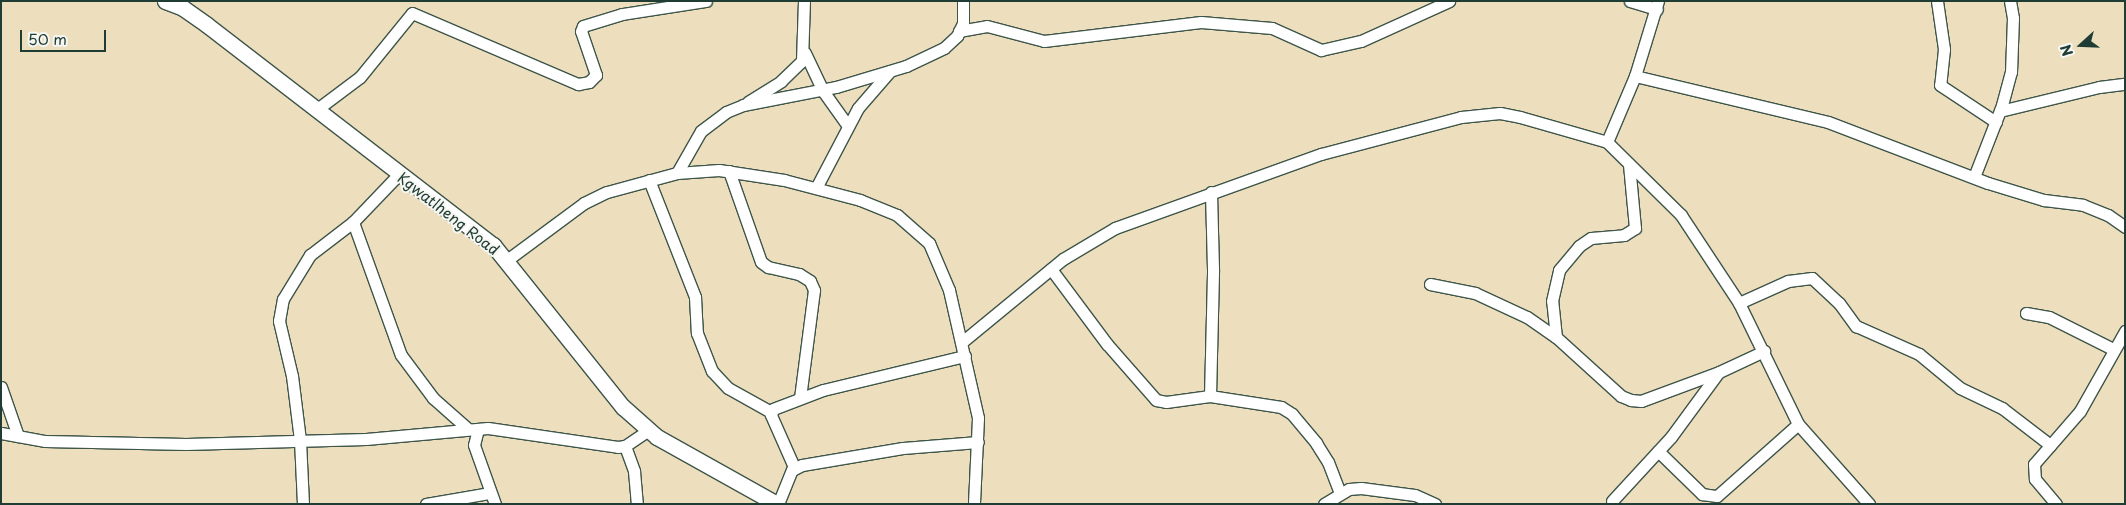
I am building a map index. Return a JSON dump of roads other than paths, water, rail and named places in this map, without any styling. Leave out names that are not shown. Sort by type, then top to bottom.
[{"type":"street","name":"Kgwatlheng Road","points":[[165,1],[183,8],[207,25],[399,174],[480,234],[507,260],[623,407],[649,430],[777,504]]},
{"type":"street","points":[[316,110],[360,77],[412,13],[578,84],[590,82],[596,75],[581,31],[583,26],[622,14],[706,1]]},
{"type":"street","points":[[804,1],[805,53],[823,91],[848,126]]},
{"type":"street","points":[[743,106],[823,91],[890,71],[944,48],[959,31],[963,1]]},
{"type":"street","points":[[959,31],[987,26],[1044,41],[1201,22],[1272,28],[1321,50],[1361,41],[1449,1]]},
{"type":"street","points":[[1607,142],[1634,76],[1658,5],[1630,1]]},
{"type":"street","points":[[1938,1],[1944,48],[1940,85],[1998,116],[2099,87],[2125,84]]},
{"type":"street","points":[[1974,177],[1998,116],[2011,72],[2013,18],[2010,1]]},
{"type":"street","points":[[678,174],[693,142],[709,122],[743,106],[792,72],[805,53]]},
{"type":"street","points":[[816,188],[848,126],[890,71]]},
{"type":"street","points":[[1634,76],[1828,122],[1974,177],[2044,200],[2083,205],[2108,215],[2125,227]]},
{"type":"street","points":[[962,342],[1051,270],[1115,228],[1321,154],[1479,114],[1520,117],[1607,142],[1681,215],[1739,303],[1798,424],[1862,501]]},
{"type":"street","points":[[1556,337],[1552,301],[1559,270],[1579,246],[1591,238],[1624,235],[1635,228],[1629,165]]},
{"type":"street","points":[[729,171],[761,262],[768,267],[799,274],[810,281],[814,290],[800,398]]},
{"type":"street","points":[[507,260],[584,203],[607,192],[678,174],[729,171],[816,188],[860,200],[897,215],[915,227],[929,243],[940,266],[962,342],[978,418],[974,504]]},
{"type":"street","points":[[303,504],[300,440],[292,376],[280,332],[279,311],[286,289],[304,262],[353,222],[399,174]]},
{"type":"street","points":[[649,180],[695,297],[697,333],[712,371],[728,388],[771,412],[794,468],[777,504]]},
{"type":"street","points":[[1210,396],[1213,269],[1211,192]]},
{"type":"street","points":[[353,222],[401,355],[433,398],[473,429],[474,445],[495,504]]},
{"type":"street","points":[[1051,270],[1106,344],[1156,400],[1166,402],[1210,396],[1255,401],[1281,407],[1292,414],[1324,456],[1340,493]]},
{"type":"street","points":[[1739,303],[1788,281],[1812,278],[1839,303],[1856,326],[1919,354],[1960,388],[2002,408],[2050,445]]},
{"type":"street","points":[[1430,284],[1501,303],[1556,337],[1621,396],[1631,400],[1641,401],[1719,372],[1764,351]]},
{"type":"street","points":[[2026,313],[2048,317],[2113,350]]},
{"type":"street","points":[[2056,504],[2033,473],[2034,464],[2080,411],[2109,363],[2113,350],[2125,331]]},
{"type":"street","points":[[771,412],[800,398],[965,356]]},
{"type":"street","points":[[1612,501],[1658,451],[1719,372]]},
{"type":"street","points":[[1,387],[18,436]]},
{"type":"street","points":[[1658,451],[1702,494],[1717,496],[1798,424]]},
{"type":"street","points":[[1,433],[78,443],[176,444],[366,439],[473,429],[625,446],[649,430]]},
{"type":"street","points":[[794,468],[903,448],[978,442]]},
{"type":"street","points":[[625,446],[634,471],[637,504]]},
{"type":"street","points":[[1324,504],[1340,493],[1362,488],[1391,491],[1435,504]]},
{"type":"street","points":[[426,504],[490,493]]}]
